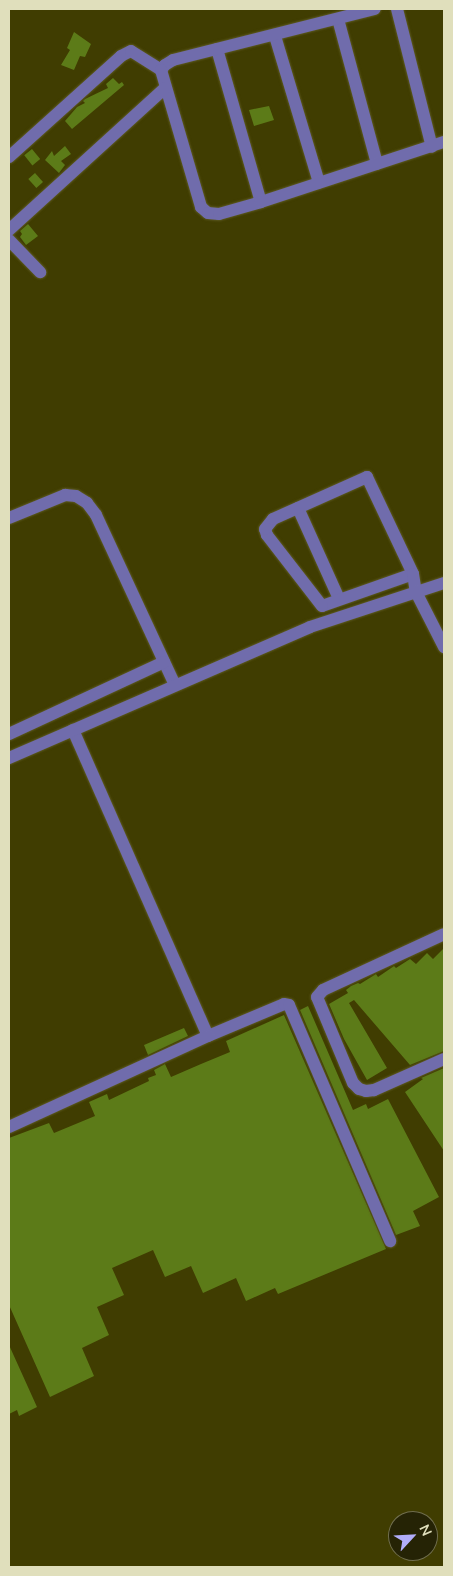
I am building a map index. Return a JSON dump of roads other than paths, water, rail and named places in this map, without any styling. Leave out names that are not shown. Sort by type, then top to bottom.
[{"type":"street","points":[[375,9],[275,36],[173,60],[165,65],[162,70],[165,88],[204,211],[219,214],[261,202],[438,144],[397,9]]},
{"type":"street","points":[[338,19],[377,164]]},
{"type":"street","points":[[275,36],[319,183]]},
{"type":"street","points":[[216,49],[261,202]]},
{"type":"street","points":[[9,157],[126,52],[136,52],[162,70]]},
{"type":"street","points":[[9,230],[165,88]]},
{"type":"street","points":[[9,240],[40,272]]},
{"type":"street","points":[[413,574],[339,599],[325,606],[319,604],[266,532],[269,522],[367,477],[413,574],[416,592],[444,647]]},
{"type":"street","points":[[9,518],[65,495],[76,496],[87,503],[96,515],[175,685]]},
{"type":"street","points":[[298,508],[339,599]]},
{"type":"street","points":[[9,758],[310,626],[444,583]]},
{"type":"street","points":[[9,734],[164,662]]},
{"type":"street","points":[[73,730],[208,1036]]},
{"type":"street","points":[[444,934],[323,990],[318,997],[353,1083],[359,1089],[366,1092],[374,1090],[444,1059]]},
{"type":"street","points":[[9,1127],[208,1036],[284,1004],[289,1005],[390,1241]]}]
